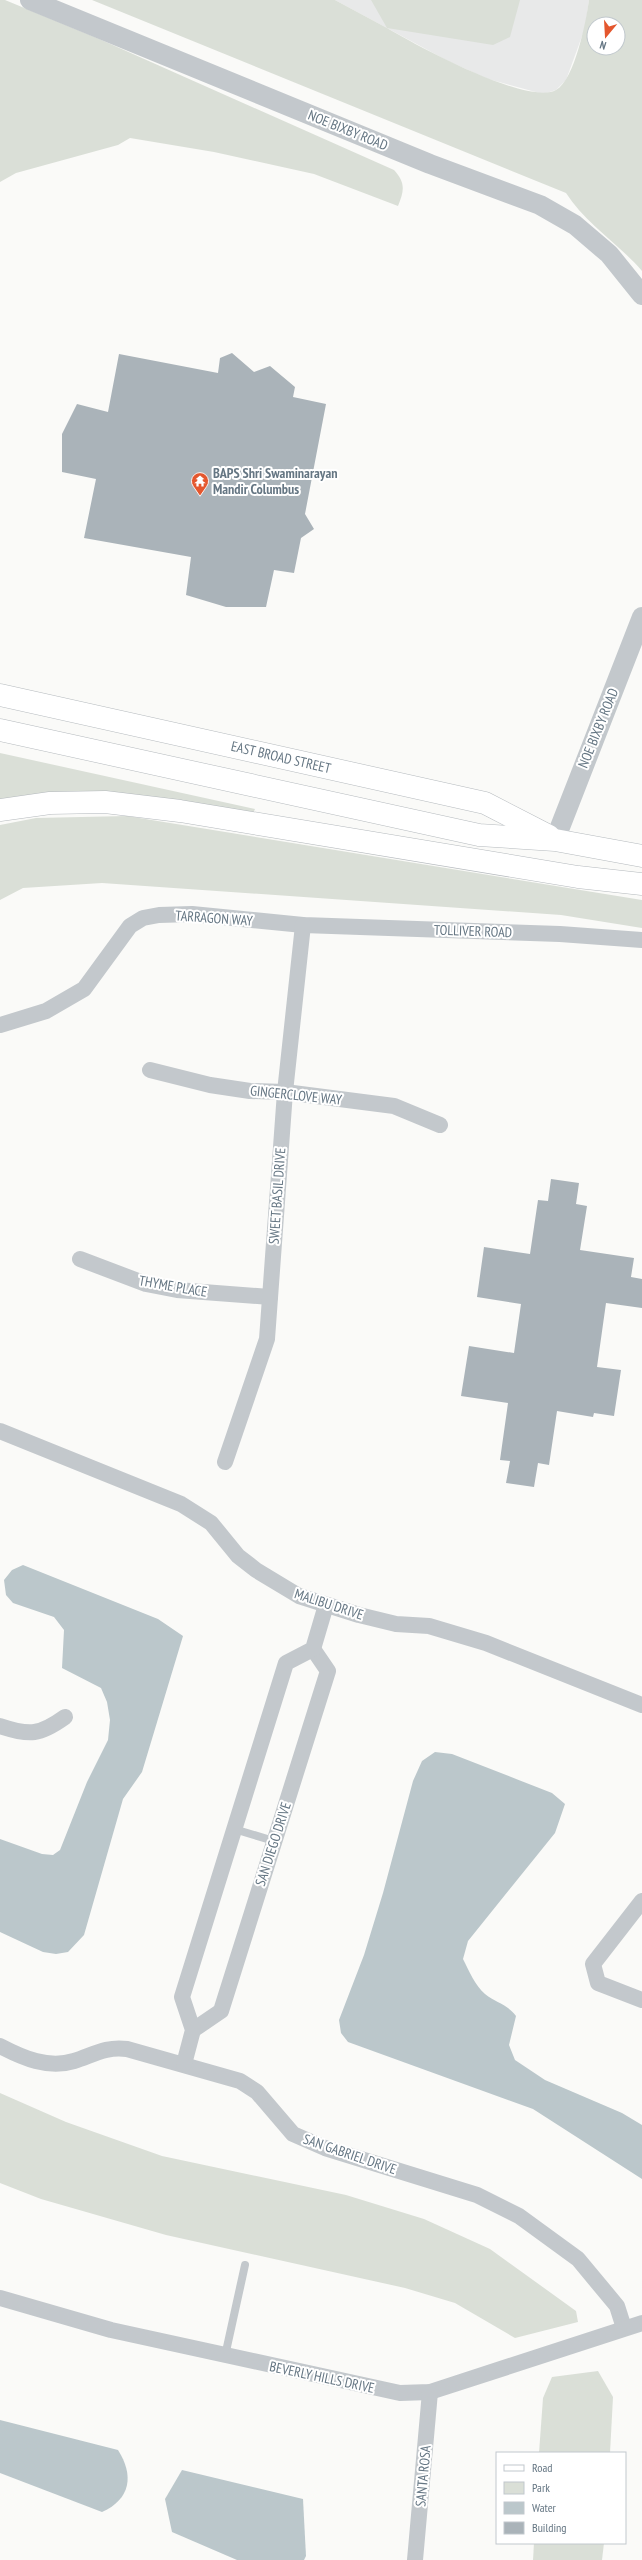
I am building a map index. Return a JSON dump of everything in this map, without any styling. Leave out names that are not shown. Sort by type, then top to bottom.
[{"type":"main road","name":"EAST BROAD STREET","points":[[0,695],[485,803],[555,840]]},
{"type":"main road","name":"EAST BROAD STREET","points":[[0,730],[479,835],[555,840],[642,856]]},
{"type":"main road","points":[[0,810],[50,803],[105,802],[173,810],[570,875],[642,884]]},
{"type":"street","name":"NOE BIXBY ROAD","points":[[30,0],[430,164],[540,205],[575,225],[609,254],[642,294]]},
{"type":"street","name":"NOE BIXBY ROAD","points":[[555,840],[642,617]]},
{"type":"street","name":"TARRAGON WAY","points":[[0,1025],[46,1011],[84,989],[130,926],[144,918],[192,914],[303,925]]},
{"type":"street","name":"TOLLIVER ROAD","points":[[303,925],[568,934],[642,940]]},
{"type":"street","name":"SWEET BASIL DRIVE","points":[[225,1462],[267,1339],[285,1092],[303,925]]},
{"type":"street","name":"GINGERCLOVE WAY","points":[[150,1070],[210,1085],[250,1091],[285,1092],[394,1106],[440,1125]]},
{"type":"street","name":"THYME PLACE","points":[[80,1258],[146,1284],[177,1290],[270,1297]]},
{"type":"street","name":"MALIBU DRIVE","points":[[0,1431],[181,1504],[212,1523],[238,1556],[256,1570],[299,1596],[396,1624],[429,1626],[486,1642],[642,1705]]},
{"type":"street","points":[[184,2064],[193,2030],[182,1997],[286,1663],[313,1649],[326,1605]]},
{"type":"street","name":"SAN DIEGO DRIVE","points":[[193,2030],[220,2011],[328,1671],[313,1649]]},
{"type":"street","points":[[0,1726],[25,1733],[47,1730],[65,1717]]},
{"type":"street","points":[[642,1901],[592,1964],[598,1982],[642,2000]]},
{"type":"street","name":"SAN GABRIEL DRIVE","points":[[0,2046],[22,2057],[43,2063],[74,2061],[114,2047],[143,2052],[240,2081],[257,2092],[293,2134],[318,2145],[477,2195],[519,2216],[578,2259],[618,2306],[624,2328]]},
{"type":"street","name":"BEVERLY HILLS DRIVE","points":[[0,2298],[111,2330],[400,2393],[430,2392],[642,2323]]},
{"type":"street","name":"SANTA ROSA","points":[[415,2560],[430,2392]]},
{"type":"lane","points":[[234,1829],[274,1841]]},
{"type":"lane","points":[[225,2356],[245,2265]]},
{"type":"shaded area","points":[[335,0],[589,0],[585,28],[566,80],[556,90],[543,94],[488,79],[448,61]]},
{"type":"green space","points":[[0,0],[5,0],[97,38],[394,170],[401,179],[403,187],[402,196],[398,206],[314,174],[214,152],[130,138],[118,145],[16,173],[0,182]]},
{"type":"green space","points":[[92,0],[335,0],[422,47],[472,71],[497,82],[542,93],[556,90],[563,84],[569,74],[582,35],[589,0],[642,0],[642,271],[592,224],[566,193]]},
{"type":"green space","points":[[371,0],[520,0],[510,37],[493,45],[387,28]]},
{"type":"green space","points":[[0,753],[255,809],[252,816],[0,803]]},
{"type":"green space","points":[[127,816],[642,900],[642,928],[561,915],[102,883],[23,888],[0,900],[0,825],[36,818]]},
{"type":"green space","points":[[0,2093],[66,2122],[162,2156],[346,2195],[424,2219],[490,2249],[576,2311],[578,2322],[515,2338],[455,2303],[405,2288],[166,2235],[41,2199],[0,2183]]},
{"type":"green space","points":[[598,2371],[613,2397],[610,2452],[539,2452],[543,2398],[552,2377]]},
{"type":"green space","points":[[534,2544],[604,2544],[602,2560],[533,2560]]},
{"type":"water","points":[[23,1565],[158,1619],[183,1636],[142,1772],[123,1799],[84,1935],[68,1952],[56,1954],[43,1952],[0,1932],[0,1839],[42,1854],[53,1855],[60,1850],[87,1782],[108,1740],[110,1720],[107,1702],[101,1688],[62,1668],[64,1630],[54,1617],[13,1603],[6,1595],[4,1580],[12,1570]]},
{"type":"water","points":[[435,1752],[452,1754],[552,1793],[565,1804],[555,1833],[468,1941],[463,1959],[472,1978],[481,1990],[489,1997],[508,2008],[516,2016],[509,2045],[515,2060],[545,2080],[622,2113],[642,2125],[642,2179],[533,2109],[348,2042],[341,2033],[339,2020],[364,1955],[383,1893],[413,1781],[422,1761]]},
{"type":"water","points":[[0,2420],[118,2450],[123,2459],[128,2477],[127,2486],[124,2493],[112,2507],[102,2512],[0,2473]]},
{"type":"water","points":[[182,2470],[303,2499],[306,2556],[304,2560],[237,2560],[172,2532],[165,2499]]},
{"type":"building","name":"BAPS Shri Swaminarayan Mandir Columbus","points":[[232,353],[254,372],[270,366],[295,387],[293,397],[326,404],[305,514],[314,529],[301,538],[294,573],[274,570],[266,607],[226,607],[186,595],[191,557],[84,538],[96,479],[62,472],[62,434],[77,404],[108,412],[119,354],[218,373],[220,358]]},
{"type":"building","points":[[551,1179],[579,1183],[576,1204],[587,1206],[580,1250],[634,1258],[631,1277],[642,1279],[642,1308],[606,1303],[597,1367],[621,1370],[614,1416],[594,1413],[593,1417],[557,1411],[549,1465],[538,1463],[534,1487],[506,1483],[510,1461],[500,1460],[508,1403],[461,1396],[469,1346],[514,1353],[521,1304],[477,1297],[484,1247],[530,1254],[538,1200],[548,1201]]},
{"type":"place","name":"BAPS Shri Swaminarayan Mandir Columbus","points":[[200,496]]}]
